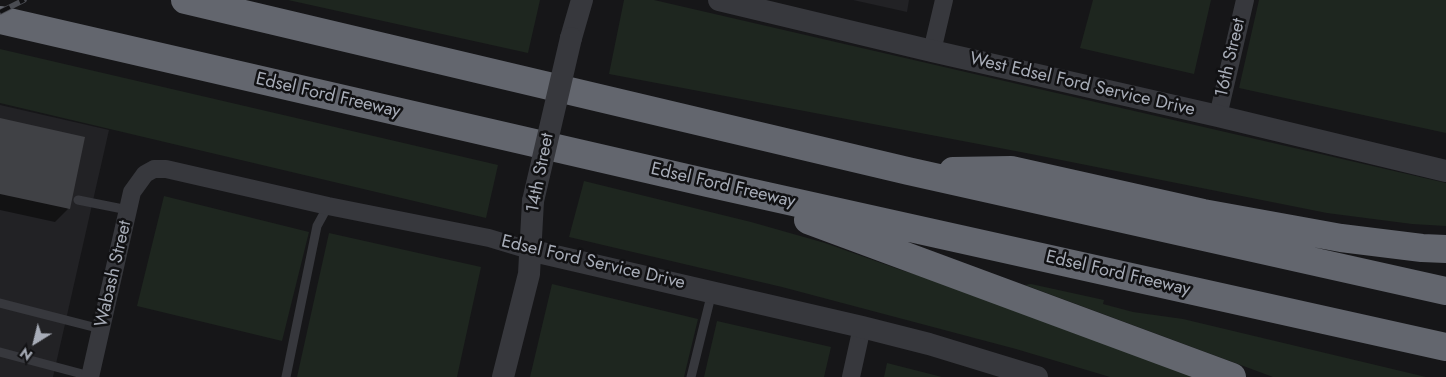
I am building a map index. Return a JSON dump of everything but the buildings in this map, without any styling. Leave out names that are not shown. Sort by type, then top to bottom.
[{"type":"highway","points":[[185,0],[908,171],[1446,291]]},
{"type":"highway","name":"Edsel Ford Freeway","points":[[0,20],[708,183],[1446,347]]},
{"type":"highway","points":[[908,171],[1011,170],[1203,213],[1342,238],[1422,248],[1446,249]]},
{"type":"highway","points":[[708,183],[1232,377]]},
{"type":"street","name":"14th Street","points":[[503,377],[529,274],[533,201],[571,38],[582,0]]},
{"type":"street","name":"West Edsel Ford Service Drive","points":[[719,0],[1446,171]]},
{"type":"street","points":[[932,51],[944,0]]},
{"type":"street","name":"16th Street","points":[[1218,116],[1244,0]]},
{"type":"street","name":"Edsel Ford Service Drive","points":[[145,174],[154,169],[166,169],[328,206],[489,238],[529,250],[862,327],[929,344],[1006,372],[1037,377]]},
{"type":"street","name":"Wabash Street","points":[[92,377],[132,192],[145,174]]},
{"type":"street","points":[[851,377],[862,327]]},
{"type":"lane","points":[[78,200],[128,210]]},
{"type":"lane","points":[[286,377],[317,226],[328,206]]},
{"type":"lane","points":[[692,377],[712,291]]},
{"type":"lane","points":[[0,303],[101,329]]},
{"type":"lane","points":[[0,352],[92,377]]},
{"type":"shaded area","points":[[288,0],[540,0],[528,53]]},
{"type":"shaded area","points":[[624,0],[654,0],[1446,183],[1446,226],[1412,224],[1327,213],[1026,153],[609,74]]},
{"type":"shaded area","points":[[853,0],[909,0],[907,12]]},
{"type":"shaded area","points":[[1093,0],[1211,0],[1194,74],[1080,48]]},
{"type":"shaded area","points":[[1259,0],[1446,0],[1446,133],[1239,88]]},
{"type":"shaded area","points":[[0,49],[498,165],[486,218],[0,103]]},
{"type":"shaded area","points":[[0,105],[109,130],[53,377],[0,377]]},
{"type":"shaded area","points":[[584,181],[751,222],[825,243],[901,270],[1028,309],[1211,377],[1110,377],[1016,349],[782,287],[569,237]]},
{"type":"shaded area","points":[[164,196],[309,232],[282,341],[137,306]]},
{"type":"shaded area","points":[[329,233],[481,267],[457,377],[297,377]]},
{"type":"shaded area","points":[[552,284],[698,319],[684,377],[530,377]]},
{"type":"shaded area","points":[[1031,284],[1104,300],[1103,304],[1133,312],[1183,319],[1426,377],[1273,377],[1025,285]]},
{"type":"shaded area","points":[[717,321],[831,347],[824,377],[704,377]]},
{"type":"shaded area","points":[[887,363],[942,377],[884,377]]},
{"type":"railway","points":[[0,12],[24,0]]}]
